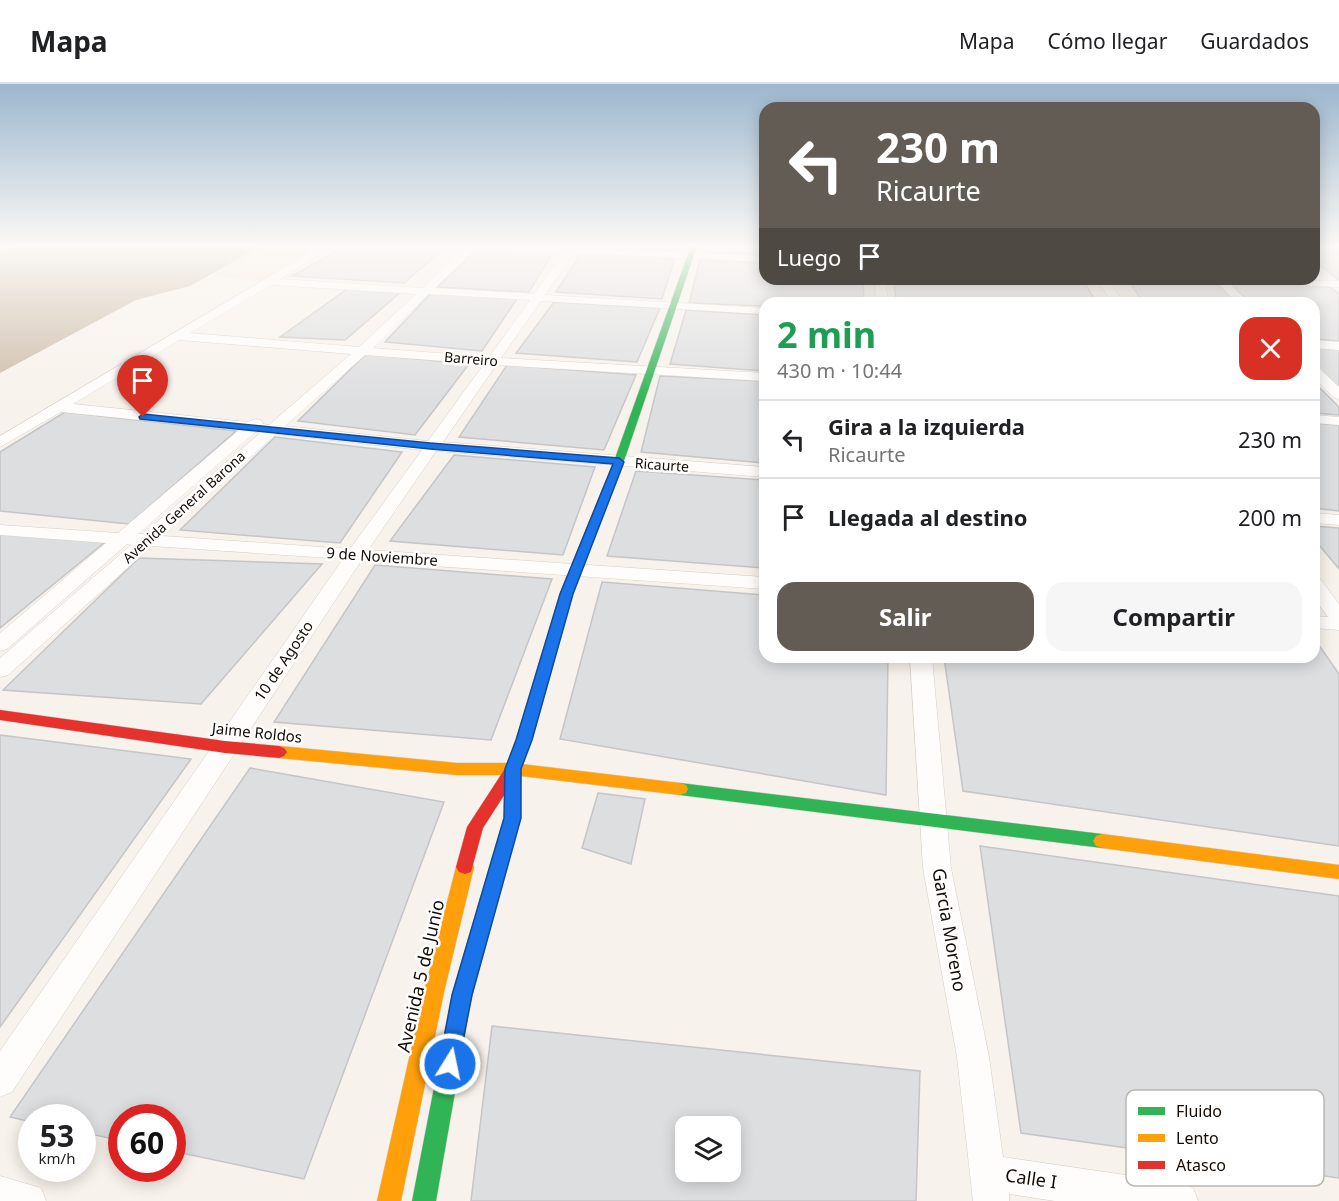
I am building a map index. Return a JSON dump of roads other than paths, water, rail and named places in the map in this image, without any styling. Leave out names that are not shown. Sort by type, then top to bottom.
[{"type":"main road","name":"Avenida 5 de Junio","points":[[389,1201],[434,992],[475,827],[513,769],[524,740],[575,570],[619,462],[675,298]]},
{"type":"main road","name":"Jaime Roldos","points":[[0,715],[225,747],[457,769],[513,769],[934,819],[1339,872]]},
{"type":"main road","name":"Avenida 5 de Junio","points":[[424,1201],[462,995],[512,818],[513,769]]},
{"type":"street","points":[[0,442],[243,298]]},
{"type":"street","points":[[392,304],[399,298]]},
{"type":"street","name":"Avenida General Barona","points":[[0,670],[147,541],[268,422],[363,350],[418,298]]},
{"type":"street","name":"10 de Agosto","points":[[0,1080],[430,446],[538,298]]},
{"type":"street","points":[[558,298],[759,311]]},
{"type":"street","points":[[301,385],[360,334]]},
{"type":"street","name":"Barreiro","points":[[176,336],[649,372],[759,377]]},
{"type":"street","points":[[1320,344],[1339,346]]},
{"type":"street","points":[[1320,377],[1339,395]]},
{"type":"street","name":"Ricaurte","points":[[58,407],[250,428],[268,422],[430,446],[759,472]]},
{"type":"street","points":[[1320,419],[1339,421]]},
{"type":"street","name":"Avenida General Barona","points":[[0,644],[250,428]]},
{"type":"street","points":[[1320,518],[1339,520]]},
{"type":"street","name":"9 de Noviembre","points":[[0,530],[759,583]]},
{"type":"street","points":[[1320,592],[1339,618]]},
{"type":"street","points":[[1320,622],[1339,624]]},
{"type":"street","name":"Garcia Moreno","points":[[921,663],[929,792],[934,819],[937,868],[973,1057],[989,1187]]},
{"type":"street","name":"Calle I","points":[[989,1187],[1180,1201]]},
{"type":"street","points":[[0,1194],[28,1201]]}]
